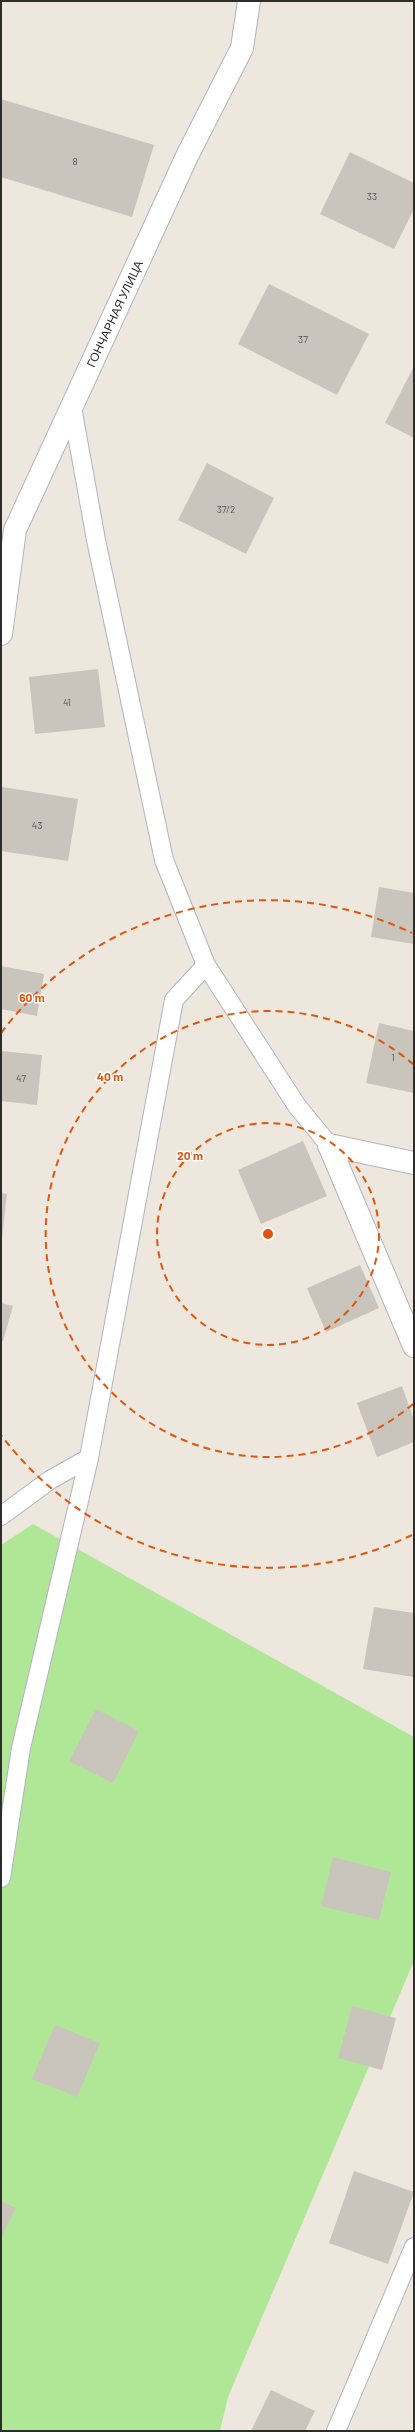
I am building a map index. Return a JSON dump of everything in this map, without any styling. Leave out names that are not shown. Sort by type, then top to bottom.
[{"type":"street","name":"ГОНЧАРНАЯ УЛИЦА","points":[[1,634],[15,530],[188,154],[242,48],[249,1]]},
{"type":"street","points":[[329,1145],[414,1163]]},
{"type":"street","points":[[329,1145],[414,1346]]},
{"type":"lane","points":[[72,407],[96,540],[164,860],[206,965],[297,1106],[329,1145]]},
{"type":"lane","points":[[1,1878],[21,1748],[89,1458],[174,1000],[206,965]]},
{"type":"lane","points":[[1,1516],[50,1480],[89,1458]]},
{"type":"lane","points":[[336,2431],[414,2247]]},
{"type":"green space","points":[[33,1524],[414,1737],[414,1961],[228,2397],[220,2431],[1,2431],[1,1545]]},
{"type":"building","points":[[1,99],[154,145],[132,217],[1,177]]},
{"type":"building","points":[[350,152],[414,183],[414,209],[394,249],[320,214]]},
{"type":"building","points":[[269,284],[369,334],[337,395],[238,344]]},
{"type":"building","points":[[414,366],[414,438],[385,423]]},
{"type":"building","points":[[207,463],[274,498],[246,554],[178,520]]},
{"type":"building","points":[[98,669],[105,727],[35,734],[29,677]]},
{"type":"building","points":[[2,787],[78,799],[68,861],[1,851]]},
{"type":"building","points":[[379,887],[414,893],[414,944],[371,937]]},
{"type":"building","points":[[1,966],[44,974],[37,1016],[1,1009]]},
{"type":"building","points":[[379,1023],[414,1031],[414,1093],[366,1083]]},
{"type":"building","points":[[1,1051],[42,1055],[37,1105],[1,1101]]},
{"type":"building","points":[[303,1141],[327,1196],[261,1224],[238,1170]]},
{"type":"building","points":[[1,1193],[7,1194],[2,1238],[1,1238]]},
{"type":"building","points":[[360,1265],[379,1308],[326,1332],[307,1288]]},
{"type":"building","points":[[1,1303],[13,1306],[3,1341],[1,1341]]},
{"type":"building","points":[[402,1386],[414,1420],[414,1442],[377,1457],[357,1403]]},
{"type":"building","points":[[374,1607],[414,1613],[414,1677],[363,1669]]},
{"type":"building","points":[[96,1709],[139,1731],[113,1783],[69,1761]]},
{"type":"building","points":[[333,1857],[391,1872],[379,1920],[321,1906]]},
{"type":"building","points":[[352,2006],[396,2018],[382,2070],[338,2058]]},
{"type":"building","points":[[55,2025],[100,2043],[77,2097],[32,2079]]},
{"type":"building","points":[[354,2171],[414,2192],[388,2264],[329,2243]]},
{"type":"building","points":[[1,2201],[16,2208],[1,2238]]},
{"type":"building","points":[[271,2390],[315,2411],[305,2431],[251,2431]]}]
